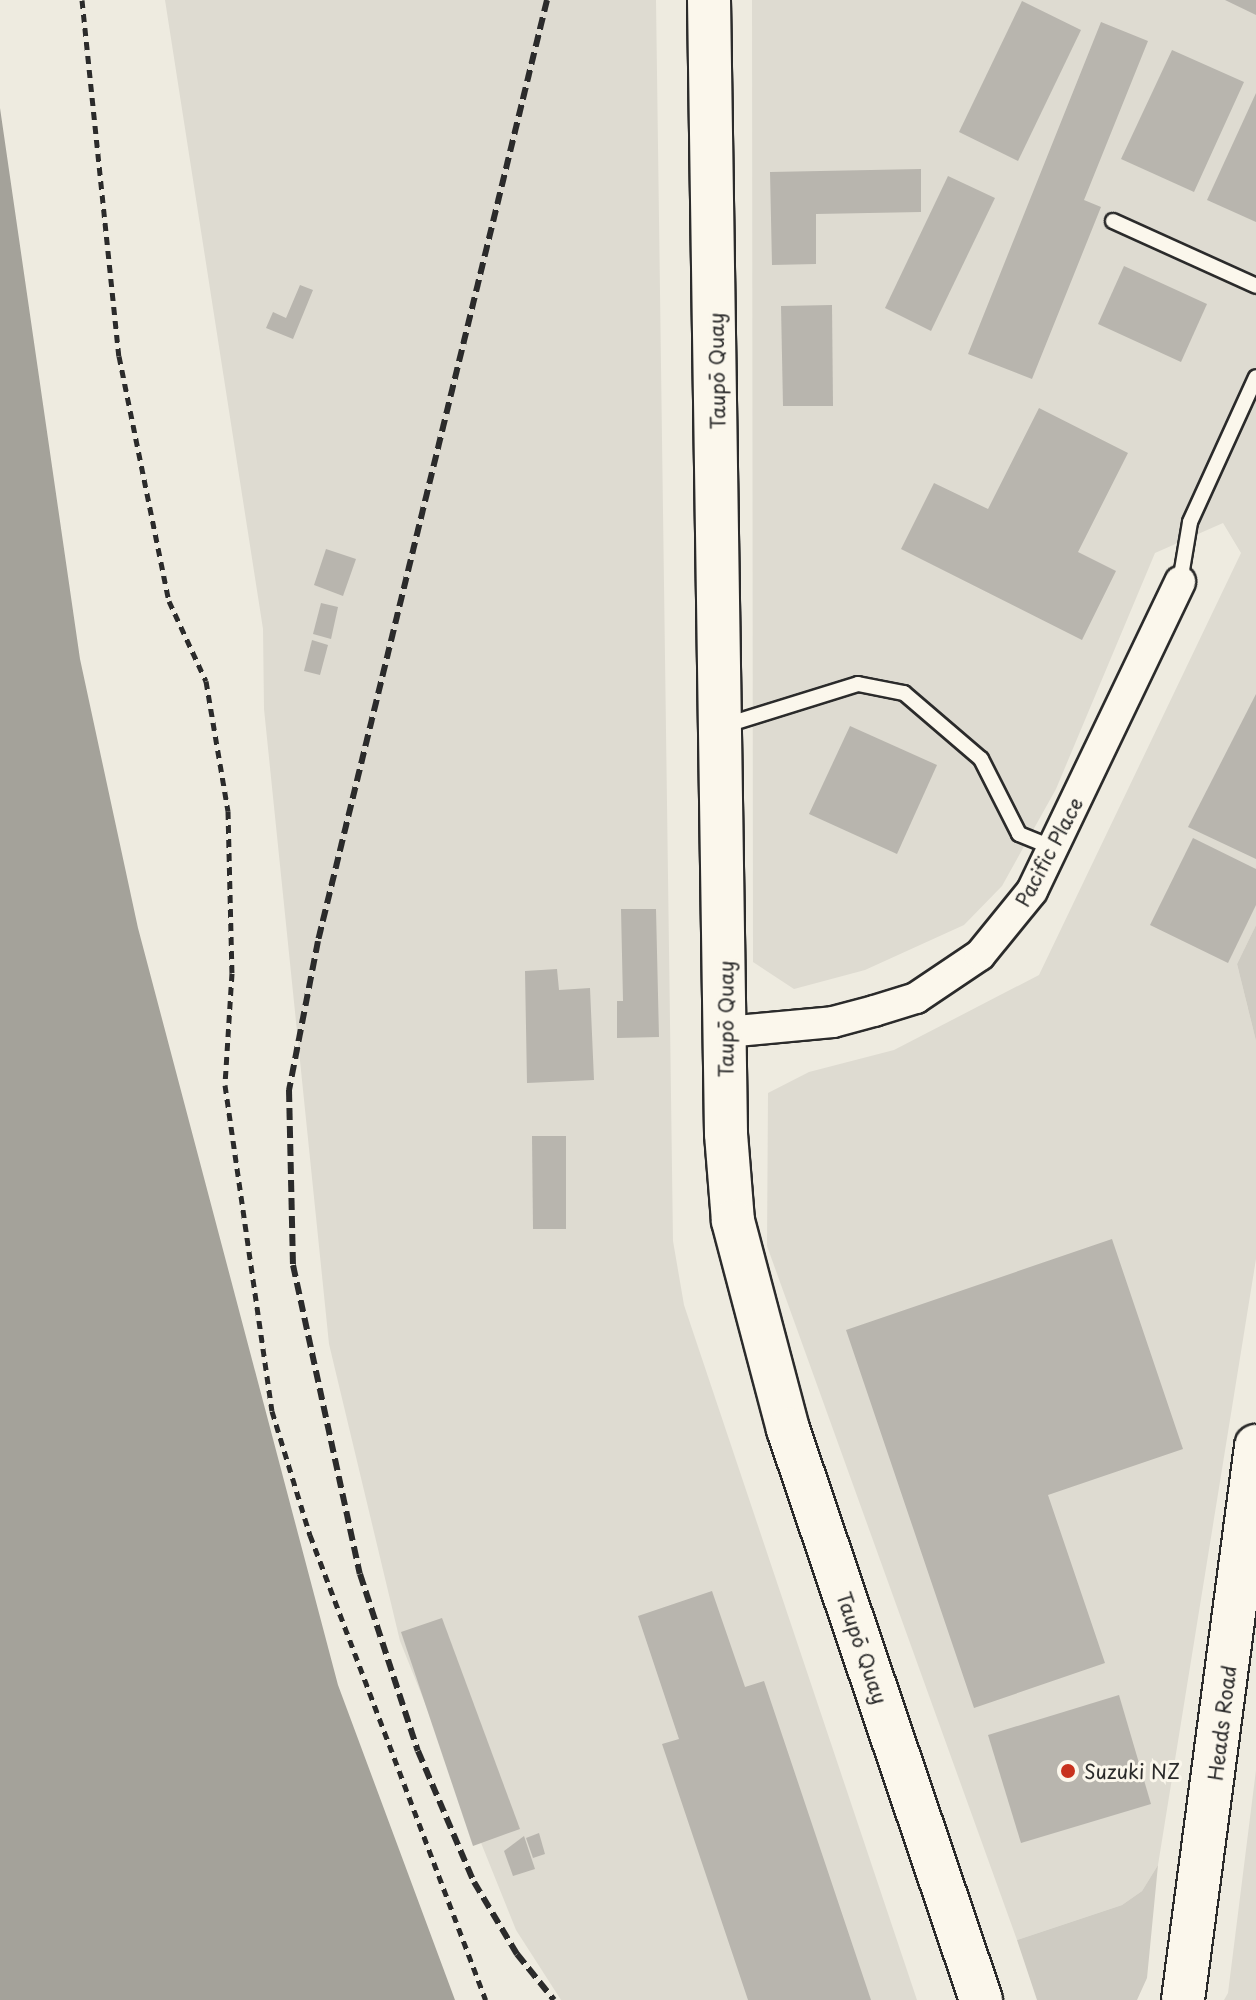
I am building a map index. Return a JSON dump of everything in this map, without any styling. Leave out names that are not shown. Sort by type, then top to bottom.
[{"type":"street","name":"Taupō Quay","points":[[709,0],[726,1032],[733,1221],[788,1429],[981,2000]]},
{"type":"street","name":"Pacific Place","points":[[726,1032],[833,1022],[916,998],[989,946],[1032,891],[1180,582]]},
{"type":"street","name":"Heads Road","points":[[1183,2000],[1256,1446]]},
{"type":"lane","points":[[1113,221],[1256,286]]},
{"type":"lane","points":[[1180,582],[1190,522],[1256,377]]},
{"type":"lane","points":[[723,726],[858,684],[904,693],[981,759],[1019,834],[1054,848]]},
{"type":"path","points":[[82,0],[119,356],[169,601],[206,681],[228,811],[232,973],[225,1085],[272,1411],[310,1535],[486,2000]]},
{"type":"shaded area","points":[[165,0],[656,0],[673,1241],[684,1305],[917,2000],[561,2000],[516,1930],[400,1641],[329,1344],[264,709],[263,629]]},
{"type":"shaded area","points":[[752,0],[1256,0],[1256,925],[1237,964],[1256,1041],[1256,1259],[1158,1865],[1142,1891],[1122,1905],[1017,1940],[767,1246],[768,1093],[809,1072],[894,1050],[1039,975],[1241,553],[1223,523],[1155,553],[1056,789],[1002,886],[964,925],[865,970],[794,989],[753,962]]},
{"type":"shaded area","points":[[0,108],[80,659],[138,928],[338,1685],[455,2000],[0,2000]]},
{"type":"shaded area","points":[[1256,925],[1256,1041],[1237,964]]},
{"type":"shaded area","points":[[1256,1770],[1256,2000],[1224,2000],[1228,1993]]},
{"type":"shaded area","points":[[1158,1865],[1147,1978],[1137,2000],[1037,2000],[1017,1940],[1122,1905],[1142,1891]]},
{"type":"building","points":[[1225,0],[1256,0],[1256,15]]},
{"type":"building","points":[[1022,1],[1081,30],[1018,161],[959,132]]},
{"type":"building","points":[[1101,22],[1148,41],[1084,200],[1101,207],[1032,379],[968,354]]},
{"type":"building","points":[[1172,50],[1244,82],[1194,192],[1121,159]]},
{"type":"building","points":[[1256,93],[1256,222],[1207,200]]},
{"type":"building","points":[[921,169],[921,212],[816,214],[816,264],[772,265],[770,172]]},
{"type":"building","points":[[948,176],[995,198],[931,331],[885,308]]},
{"type":"building","points":[[1124,266],[1207,304],[1181,362],[1098,324]]},
{"type":"building","points":[[300,285],[313,290],[293,339],[266,328],[273,312],[286,318]]},
{"type":"building","points":[[832,305],[833,406],[783,406],[781,306]]},
{"type":"building","points":[[1039,408],[1128,453],[1078,552],[1116,571],[1082,640],[901,549],[934,483],[988,509]]},
{"type":"building","points":[[326,549],[356,559],[343,596],[314,585]]},
{"type":"building","points":[[321,603],[338,607],[331,639],[313,634]]},
{"type":"building","points":[[312,640],[328,645],[320,675],[304,671]]},
{"type":"building","points":[[1256,694],[1256,859],[1188,827]]},
{"type":"building","points":[[850,726],[937,765],[897,854],[809,814]]},
{"type":"building","points":[[1193,838],[1256,869],[1256,905],[1228,963],[1150,925]]},
{"type":"building","points":[[621,909],[656,909],[659,1037],[617,1038],[617,1001],[623,1001]]},
{"type":"building","points":[[557,969],[559,990],[590,988],[594,1080],[527,1083],[525,971]]},
{"type":"building","points":[[532,1136],[566,1136],[566,1229],[533,1229]]},
{"type":"building","points":[[1112,1239],[1183,1449],[1048,1495],[1105,1663],[974,1708],[846,1330]]},
{"type":"building","points":[[712,1591],[745,1687],[764,1681],[871,2000],[748,2000],[662,1744],[679,1739],[638,1616]]},
{"type":"building","points":[[442,1618],[520,1829],[473,1846],[401,1632]]},
{"type":"building","points":[[1119,1695],[1151,1804],[1021,1843],[988,1735]]},
{"type":"building","points":[[539,1833],[545,1854],[533,1858],[526,1838]]},
{"type":"building","points":[[524,1836],[535,1869],[513,1876],[504,1851]]},
{"type":"railway","points":[[547,0],[318,941],[289,1090],[293,1265],[360,1574],[418,1751],[474,1882],[517,1954],[554,2000]]},
{"type":"place","name":"Suzuki NZ","points":[[1068,1771]]}]
